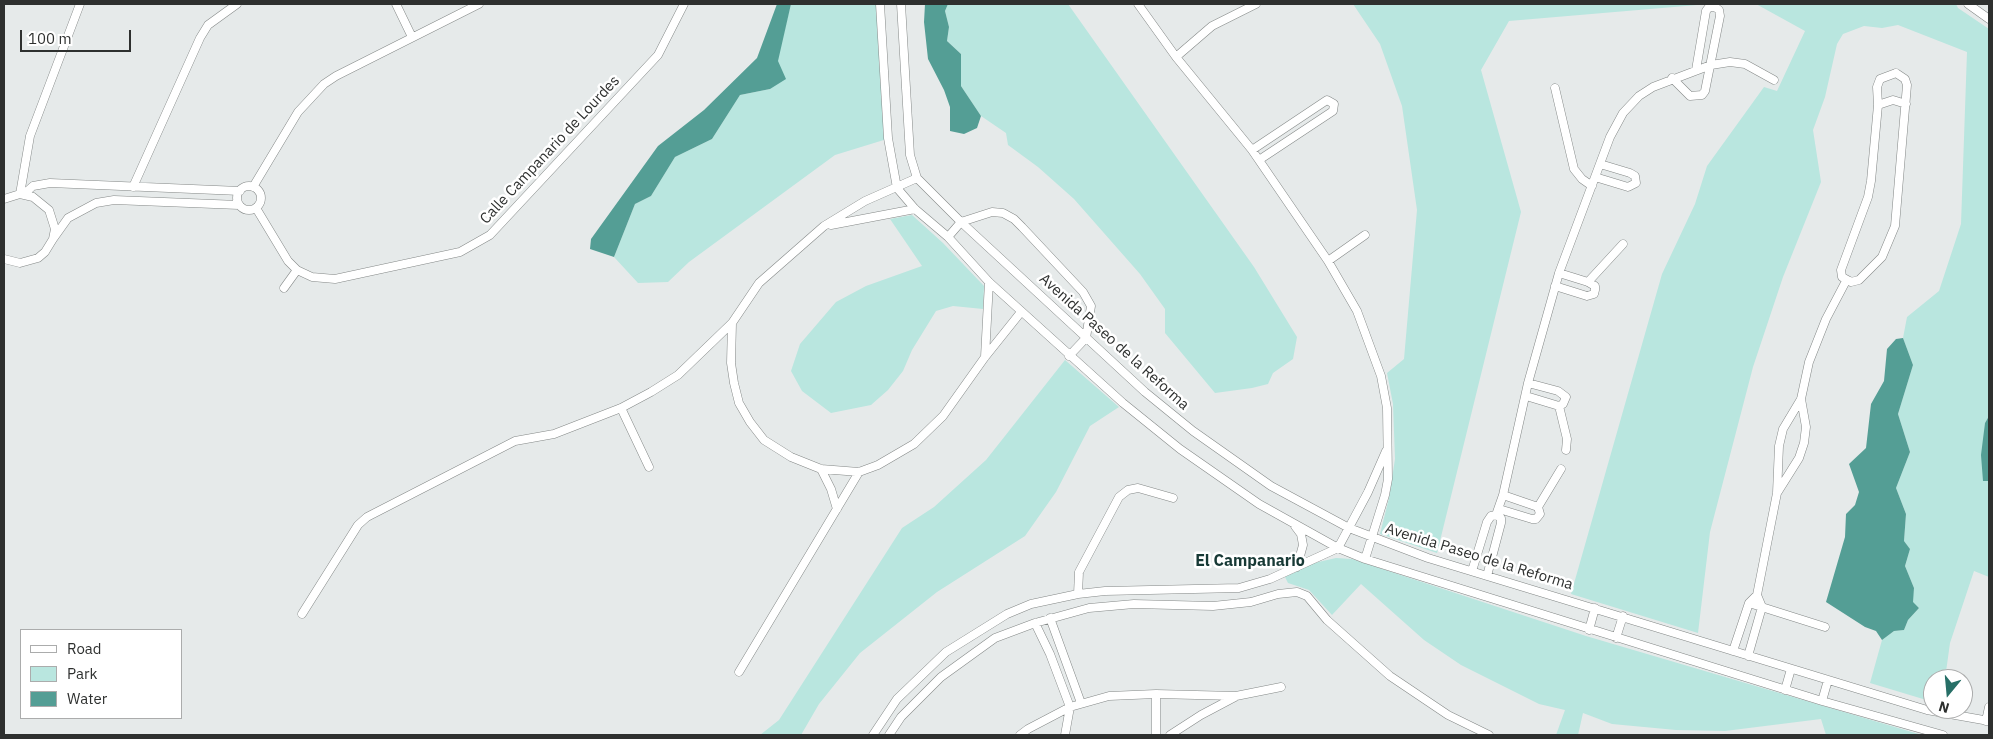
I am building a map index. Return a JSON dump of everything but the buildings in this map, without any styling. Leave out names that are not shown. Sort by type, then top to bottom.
[{"type":"street","points":[[22,194],[30,136],[80,4]]},
{"type":"street","points":[[133,187],[200,38],[208,25],[237,4]]},
{"type":"street","points":[[396,4],[412,37]]},
{"type":"street","points":[[253,187],[298,112],[324,84],[336,76],[479,4]]},
{"type":"street","name":"Calle Campanario de Lourdes","points":[[297,270],[312,276],[335,279],[460,252],[490,235],[658,55],[684,4]]},
{"type":"street","points":[[880,4],[888,138],[897,188],[915,209],[948,237],[989,282],[1069,356],[1123,403],[1180,448],[1259,504],[1338,548],[1365,559],[1785,690],[1943,735]]},
{"type":"street","name":"Avenida Paseo de la Reforma","points":[[901,4],[910,155],[917,178],[961,222],[1144,392],[1194,431],[1271,486],[1349,528],[1428,558],[1624,616],[1927,710],[1988,721]]},
{"type":"street","points":[[1138,4],[1176,57],[1260,160],[1328,261],[1357,311],[1381,376],[1386,408],[1388,479],[1373,538],[1365,559]]},
{"type":"street","points":[[1176,57],[1212,26],[1256,4]]},
{"type":"street","points":[[1968,4],[1988,17]]},
{"type":"street","points":[[1672,78],[1690,96],[1702,95],[1708,86],[1720,16],[1719,10],[1709,7],[1706,10],[1696,70]]},
{"type":"street","points":[[1472,571],[1488,522],[1497,512],[1503,496],[1528,384],[1555,286],[1600,164],[1623,113],[1639,96],[1672,78],[1711,66],[1730,62],[1745,64],[1774,80]]},
{"type":"street","points":[[1896,73],[1905,79],[1906,104],[1895,226],[1882,257],[1856,282],[1846,281],[1842,277],[1841,270],[1868,197],[1871,181],[1878,105],[1877,87],[1880,79],[1896,73]]},
{"type":"street","points":[[1555,88],[1574,169],[1582,180],[1592,186]]},
{"type":"street","points":[[1252,150],[1327,100],[1334,104],[1333,111],[1260,160]]},
{"type":"street","points":[[1878,105],[1893,100],[1906,104]]},
{"type":"street","points":[[1595,177],[1628,187],[1636,183],[1635,176],[1600,164]]},
{"type":"street","points":[[302,614],[358,525],[368,517],[515,441],[554,434],[621,408],[678,375],[732,323],[759,283],[824,226],[865,201],[917,178]]},
{"type":"street","points":[[22,194],[33,186],[50,183],[240,191]]},
{"type":"street","points":[[4,259],[20,263],[30,262],[45,252],[68,218],[80,209],[96,203],[114,200],[239,204],[249,210],[256,208],[261,202],[261,195],[253,187],[246,187],[240,191],[237,198],[239,204]]},
{"type":"street","points":[[5,197],[22,194],[34,197],[49,210],[55,229],[53,239]]},
{"type":"street","points":[[256,208],[288,261],[297,270],[284,288]]},
{"type":"street","points":[[824,226],[915,209]]},
{"type":"street","points":[[948,237],[961,222],[992,212],[1014,219],[1083,292],[1091,306],[1086,338],[1069,356]]},
{"type":"street","points":[[1328,261],[1365,235]]},
{"type":"street","points":[[1588,282],[1623,244]]},
{"type":"street","points":[[1555,286],[1590,296],[1594,294],[1595,286],[1560,273]]},
{"type":"street","points":[[1748,656],[1762,607],[1757,595],[1777,493],[1778,446],[1784,430],[1801,399],[1809,362],[1826,319],[1846,281]]},
{"type":"street","points":[[985,357],[989,282]]},
{"type":"street","points":[[732,323],[731,363],[739,402],[750,422],[764,440],[791,457],[821,469],[859,472],[896,456],[914,444],[944,416],[985,357],[1021,312]]},
{"type":"street","points":[[1528,384],[1563,393],[1566,397],[1565,401],[1559,406]]},
{"type":"street","points":[[1526,396],[1559,406]]},
{"type":"street","points":[[1777,493],[1799,458],[1804,443],[1806,427],[1801,399]]},
{"type":"street","points":[[1559,406],[1566,439],[1566,450]]},
{"type":"street","points":[[621,408],[649,467]]},
{"type":"street","points":[[873,735],[897,699],[946,652],[1007,614],[1031,604],[1078,594],[1135,589],[1239,588],[1270,579],[1338,548],[1386,451]]},
{"type":"street","points":[[821,469],[831,488],[837,509]]},
{"type":"street","points":[[1497,512],[1536,519],[1540,514],[1538,507],[1561,469]]},
{"type":"street","points":[[739,672],[859,472]]},
{"type":"street","points":[[1078,594],[1079,572],[1119,496],[1128,490],[1138,488],[1173,498]]},
{"type":"street","points":[[1503,496],[1538,507]]},
{"type":"street","points":[[1487,576],[1501,523],[1501,518],[1497,512]]},
{"type":"street","points":[[1294,524],[1301,534],[1303,545],[1297,567]]},
{"type":"street","points":[[889,735],[901,717],[941,677],[995,638],[1035,623],[1089,608],[1134,604],[1178,607],[1213,606],[1250,602],[1278,594],[1297,592],[1307,596],[1334,627],[1390,676],[1419,697],[1469,726],[1489,735]]},
{"type":"street","points":[[1733,651],[1749,603],[1757,595]]},
{"type":"street","points":[[1749,603],[1824,627]]},
{"type":"street","points":[[1589,630],[1595,608]]},
{"type":"street","points":[[1616,638],[1624,616]]},
{"type":"street","points":[[1050,618],[1081,703]]},
{"type":"street","points":[[1035,623],[1050,654],[1070,708],[1065,735]]},
{"type":"street","points":[[1785,690],[1791,669]]},
{"type":"street","points":[[1822,701],[1828,680]]},
{"type":"street","points":[[1020,735],[1028,729],[1081,703],[1109,696],[1156,694],[1236,696],[1281,687]]},
{"type":"street","points":[[1156,694],[1156,735]]},
{"type":"street","points":[[1170,735],[1201,714],[1236,696]]},
{"type":"street","points":[[1988,721],[1989,707]]},
{"type":"street","points":[[1466,735],[1469,726]]},
{"type":"green space","points":[[791,4],[878,4],[887,139],[835,155],[689,262],[668,282],[638,283],[614,257],[635,204],[651,196],[675,157],[712,139],[740,95],[770,89]]},
{"type":"green space","points":[[948,4],[1068,4],[1254,267],[1297,337],[1293,359],[1273,373],[1268,384],[1215,393],[1165,333],[1165,309],[1140,274],[1074,199],[1038,167],[1008,145],[1006,133],[981,116],[961,86],[961,54],[947,41],[949,27],[945,11]]},
{"type":"green space","points":[[1353,4],[1709,4],[1509,21],[1481,70],[1521,212],[1437,553],[1380,534],[1389,498],[1395,459],[1393,404],[1387,373],[1404,359],[1417,210],[1402,106],[1380,44]]},
{"type":"green space","points":[[1756,4],[1956,4],[1958,8],[1989,29],[1989,416],[1985,423],[1984,437],[1988,481],[1989,478],[1989,577],[1974,571],[1950,643],[1946,669],[1923,669],[1923,699],[1870,683],[1882,640],[1894,631],[1904,630],[1908,620],[1919,608],[1912,602],[1914,588],[1905,566],[1910,549],[1904,541],[1906,514],[1896,488],[1910,452],[1898,414],[1913,365],[1903,338],[1907,317],[1939,291],[1961,224],[1967,52],[1898,25],[1882,28],[1864,26],[1843,34],[1837,44],[1825,97],[1813,130],[1821,182],[1783,277],[1753,367],[1710,532],[1698,633],[1571,594],[1662,274],[1695,204],[1707,166],[1764,87],[1777,91],[1805,31]]},
{"type":"green space","points":[[912,215],[943,243],[984,286],[983,309],[953,306],[936,311],[912,350],[903,371],[888,390],[871,405],[831,413],[802,391],[791,371],[800,344],[836,302],[866,286],[922,266],[890,219]]},
{"type":"green space","points":[[1065,360],[1119,407],[1090,426],[1056,492],[1025,536],[937,592],[860,653],[819,704],[801,735],[760,735],[779,720],[902,528],[934,507],[986,460]]},
{"type":"green space","points":[[1336,558],[1352,559],[1586,636],[1922,735],[1826,735],[1821,719],[1725,731],[1676,730],[1612,724],[1583,713],[1578,735],[1556,735],[1565,710],[1539,704],[1461,665],[1424,640],[1361,584],[1332,615],[1309,590],[1288,583],[1285,577],[1314,563]]},
{"type":"water","points":[[777,4],[791,4],[778,61],[786,79],[770,89],[740,95],[712,139],[675,157],[651,196],[635,204],[614,257],[590,249],[591,239],[658,146],[704,110],[757,58]]},
{"type":"water","points":[[925,4],[948,4],[945,11],[949,27],[947,41],[961,54],[961,86],[981,116],[977,128],[964,134],[950,131],[950,107],[944,90],[928,59],[924,22]]},
{"type":"water","points":[[1903,338],[1913,365],[1898,414],[1910,452],[1896,488],[1906,514],[1904,541],[1910,549],[1905,566],[1914,588],[1913,602],[1919,608],[1908,620],[1904,630],[1894,631],[1882,640],[1876,631],[1865,627],[1826,602],[1845,537],[1846,514],[1855,505],[1859,492],[1849,464],[1866,448],[1871,404],[1884,381],[1887,349],[1896,339]]},
{"type":"water","points":[[1989,416],[1989,478],[1988,481],[1983,481],[1981,455],[1985,423]]},
{"type":"district","name":"El Campanario","points":[[1250,561]]}]
